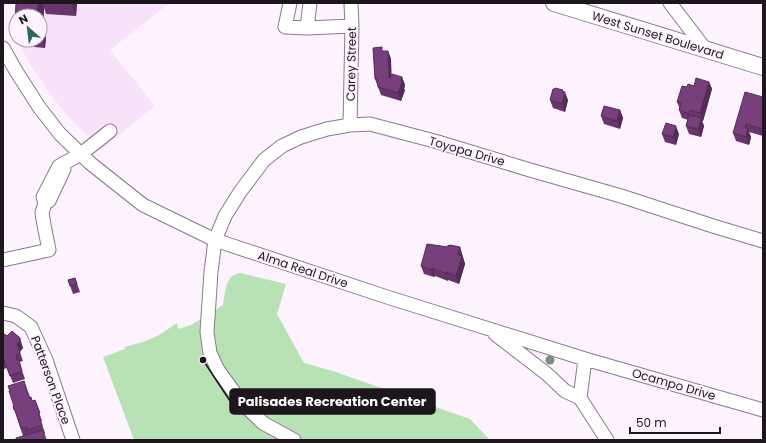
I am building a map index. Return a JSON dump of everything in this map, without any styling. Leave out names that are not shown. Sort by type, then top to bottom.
[{"type":"main road","name":"West Sunset Boulevard","points":[[554,3],[763,67]]},
{"type":"street","points":[[290,3],[285,27],[307,28],[352,26]]},
{"type":"street","points":[[307,28],[310,3]]},
{"type":"street","name":"Carey Street","points":[[350,126],[351,3]]},
{"type":"street","points":[[670,3],[706,50]]},
{"type":"street","name":"Alma Real Drive","points":[[3,48],[39,108],[60,134],[90,163],[143,205],[215,240],[387,297],[585,359]]},
{"type":"street","name":"Toyopa Drive","points":[[294,440],[263,423],[242,403],[218,370],[210,353],[207,332],[215,240],[226,216],[240,192],[264,160],[282,146],[301,137],[327,129],[370,124],[438,142],[620,196],[763,241]]},
{"type":"street","points":[[3,260],[49,250],[42,213],[45,204],[43,197],[59,166],[81,154],[110,131]]},
{"type":"street","name":"Patterson Place","points":[[3,313],[16,316],[31,327],[46,360],[73,440]]},
{"type":"street","points":[[489,329],[547,374],[565,391],[580,398],[607,440]]},
{"type":"street","points":[[580,398],[585,359]]},
{"type":"street","name":"Ocampo Drive","points":[[585,359],[763,410]]},
{"type":"shaded area","points":[[16,3],[170,3],[110,50],[155,106],[101,150],[66,114],[48,91],[21,48],[48,48],[48,8],[15,8]]},
{"type":"green space","points":[[241,273],[286,284],[277,314],[304,363],[333,371],[470,419],[490,440],[134,440],[103,357],[125,349],[125,347],[143,342],[159,335],[177,323],[178,329],[191,325],[223,305],[226,288],[231,277]]},
{"type":"building","points":[[16,3],[38,3],[38,8],[16,8]]},
{"type":"building","points":[[382,47],[382,51],[388,51],[389,78],[392,74],[402,77],[402,83],[398,93],[378,87],[377,79],[375,79],[373,48]]},
{"type":"building","points":[[696,78],[709,82],[700,113],[690,110],[689,114],[679,110],[681,103],[677,102],[682,86],[687,87],[688,84],[694,86]]},
{"type":"building","points":[[555,88],[565,92],[562,104],[550,100],[553,89]]},
{"type":"building","points":[[745,92],[763,97],[762,129],[746,124],[745,128],[748,129],[746,137],[733,133]]},
{"type":"building","points":[[604,106],[620,110],[617,121],[601,116]]},
{"type":"building","points":[[689,115],[701,118],[698,129],[686,126]]},
{"type":"building","points":[[666,123],[676,126],[673,137],[662,134]]},
{"type":"building","points":[[427,244],[460,247],[458,255],[462,256],[456,276],[421,266]]},
{"type":"building","points":[[75,278],[77,284],[70,286],[68,280]]},
{"type":"building","points":[[12,331],[20,338],[17,344],[20,353],[16,355],[22,371],[10,376],[3,360],[3,333],[7,336]]},
{"type":"building","points":[[24,381],[29,398],[31,397],[32,401],[35,400],[40,413],[38,413],[42,425],[27,430],[27,427],[21,428],[14,410],[8,386]]},
{"type":"building","points":[[43,430],[46,440],[16,440],[16,438]]},
{"type":"place","name":"Palisades Recreation Center","points":[[203,360]]}]
